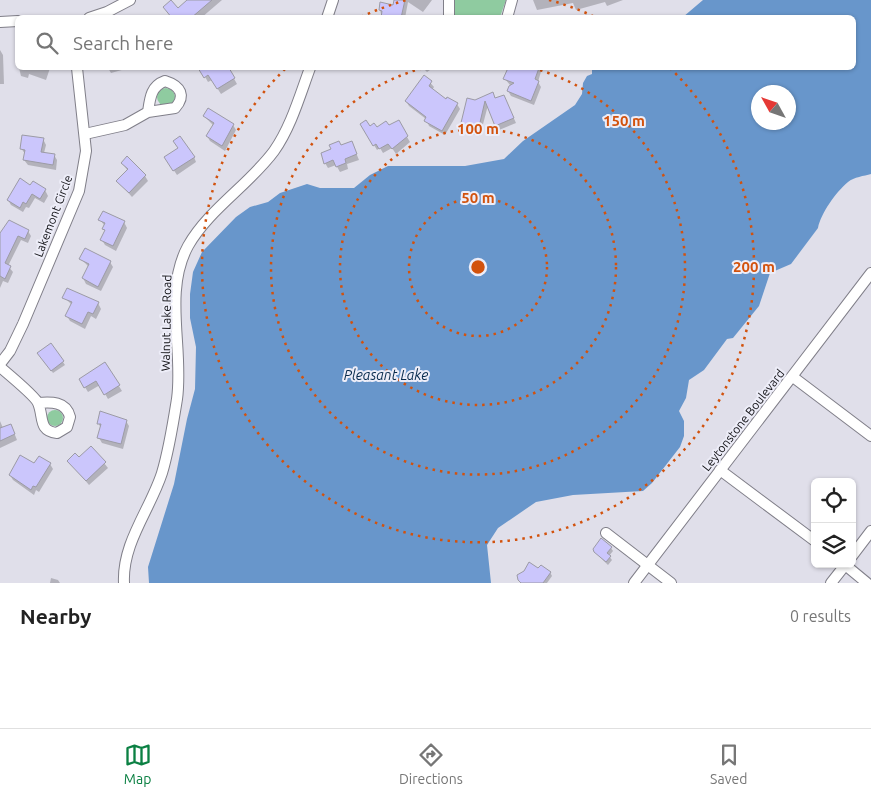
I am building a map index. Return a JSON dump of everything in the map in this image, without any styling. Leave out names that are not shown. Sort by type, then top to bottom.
[{"type":"street","points":[[98,15],[130,0]]},
{"type":"street","points":[[328,15],[332,0]]},
{"type":"street","points":[[449,0],[449,15]]},
{"type":"street","points":[[508,15],[512,0]]},
{"type":"street","points":[[0,22],[15,20]]},
{"type":"street","name":"Lakemont Circle","points":[[0,365],[10,351],[23,324],[79,191],[86,151],[78,70]]},
{"type":"street","name":"Walnut Lake Road","points":[[124,583],[124,573],[130,546],[161,474],[174,415],[178,365],[176,292],[180,266],[189,246],[201,229],[274,150],[286,128],[309,70]]},
{"type":"street","points":[[85,134],[125,125],[148,112]]},
{"type":"street","name":"Leytonstone Boulevard","points":[[634,583],[793,376],[867,286],[871,273]]},
{"type":"street","points":[[0,365],[38,402]]},
{"type":"street","points":[[793,376],[871,436]]},
{"type":"street","points":[[720,470],[811,538]]},
{"type":"street","points":[[856,551],[871,532]]},
{"type":"street","points":[[606,533],[671,583]]},
{"type":"street","points":[[831,583],[843,568]]},
{"type":"street","points":[[848,568],[866,583]]},
{"type":"green space","points":[[453,0],[506,0],[501,15],[453,15]]},
{"type":"green space","points":[[166,88],[172,91],[175,97],[172,103],[166,106],[160,103],[157,97],[160,91]]},
{"type":"green space","points":[[52,410],[58,410],[63,415],[61,424],[52,426],[47,421],[47,415]]},
{"type":"water","name":"Pleasant Lake","points":[[703,0],[871,0],[871,174],[850,180],[843,186],[826,209],[818,228],[791,264],[770,273],[759,306],[733,338],[727,339],[704,370],[689,380],[686,398],[679,411],[684,421],[684,436],[680,447],[652,483],[643,491],[573,495],[536,502],[498,528],[487,545],[491,583],[149,583],[148,567],[174,484],[195,389],[196,347],[190,318],[190,294],[193,272],[202,252],[236,217],[250,207],[268,202],[280,193],[307,184],[320,188],[354,188],[370,175],[388,166],[465,166],[504,159],[523,141],[575,105],[582,94],[583,83],[587,76],[592,74],[592,70],[856,70],[856,15],[685,15]]},
{"type":"building","points":[[171,0],[178,8],[187,0],[212,0],[194,15],[170,15],[163,7]]},
{"type":"building","points":[[394,0],[405,0],[402,15],[381,15],[382,11],[379,10],[380,2],[393,5]]},
{"type":"building","points":[[199,70],[230,70],[235,78],[217,89],[208,75],[204,78]]},
{"type":"building","points":[[507,70],[538,70],[535,79],[539,81],[531,101],[507,91],[509,86],[514,83],[503,79]]},
{"type":"building","points":[[424,75],[432,81],[429,86],[446,99],[447,97],[458,103],[442,131],[424,121],[426,117],[405,101]]},
{"type":"building","points":[[493,92],[495,98],[504,95],[514,118],[495,126],[485,101],[478,131],[460,127],[467,98],[475,100]]},
{"type":"building","points":[[208,108],[234,124],[222,146],[206,136],[214,123],[203,116]]},
{"type":"building","points":[[366,120],[370,126],[374,123],[377,127],[386,121],[389,125],[399,120],[408,136],[392,149],[388,144],[379,149],[376,144],[373,146],[360,124]]},
{"type":"building","points":[[22,135],[44,138],[41,152],[55,154],[53,165],[23,160],[25,150],[20,149]]},
{"type":"building","points":[[180,136],[195,157],[173,171],[164,157],[178,148],[173,141]]},
{"type":"building","points":[[339,141],[341,145],[352,141],[357,154],[345,159],[346,163],[336,167],[333,160],[324,164],[321,153],[331,149],[329,145]]},
{"type":"building","points":[[127,156],[146,175],[129,193],[116,181],[128,169],[121,163]]},
{"type":"building","points":[[20,178],[30,185],[33,181],[46,189],[40,199],[32,194],[26,204],[23,202],[20,208],[7,200]]},
{"type":"building","points":[[103,211],[125,221],[113,246],[100,240],[105,230],[102,229],[105,223],[98,220]]},
{"type":"building","points":[[9,220],[29,230],[25,239],[18,236],[5,263],[11,266],[5,279],[0,276],[0,233]]},
{"type":"building","points":[[85,248],[111,261],[98,287],[82,278],[89,264],[79,259]]},
{"type":"building","points":[[67,288],[99,302],[93,314],[88,312],[82,324],[65,316],[72,302],[62,298]]},
{"type":"building","points":[[51,343],[64,361],[51,371],[37,353]]},
{"type":"building","points":[[105,362],[120,385],[104,395],[96,381],[84,388],[79,379]]},
{"type":"building","points":[[100,411],[127,420],[121,444],[97,438],[101,424],[97,424]]},
{"type":"building","points":[[11,424],[15,434],[0,441],[0,428]]},
{"type":"building","points":[[91,446],[106,462],[86,481],[67,461],[75,453],[79,457]]},
{"type":"building","points":[[20,455],[34,463],[39,456],[51,463],[36,487],[33,486],[31,490],[9,475]]},
{"type":"building","points":[[601,538],[612,547],[607,553],[611,556],[606,562],[593,549]]},
{"type":"building","points":[[529,562],[538,568],[541,565],[551,572],[543,583],[521,583],[518,580],[517,575],[524,571]]}]
